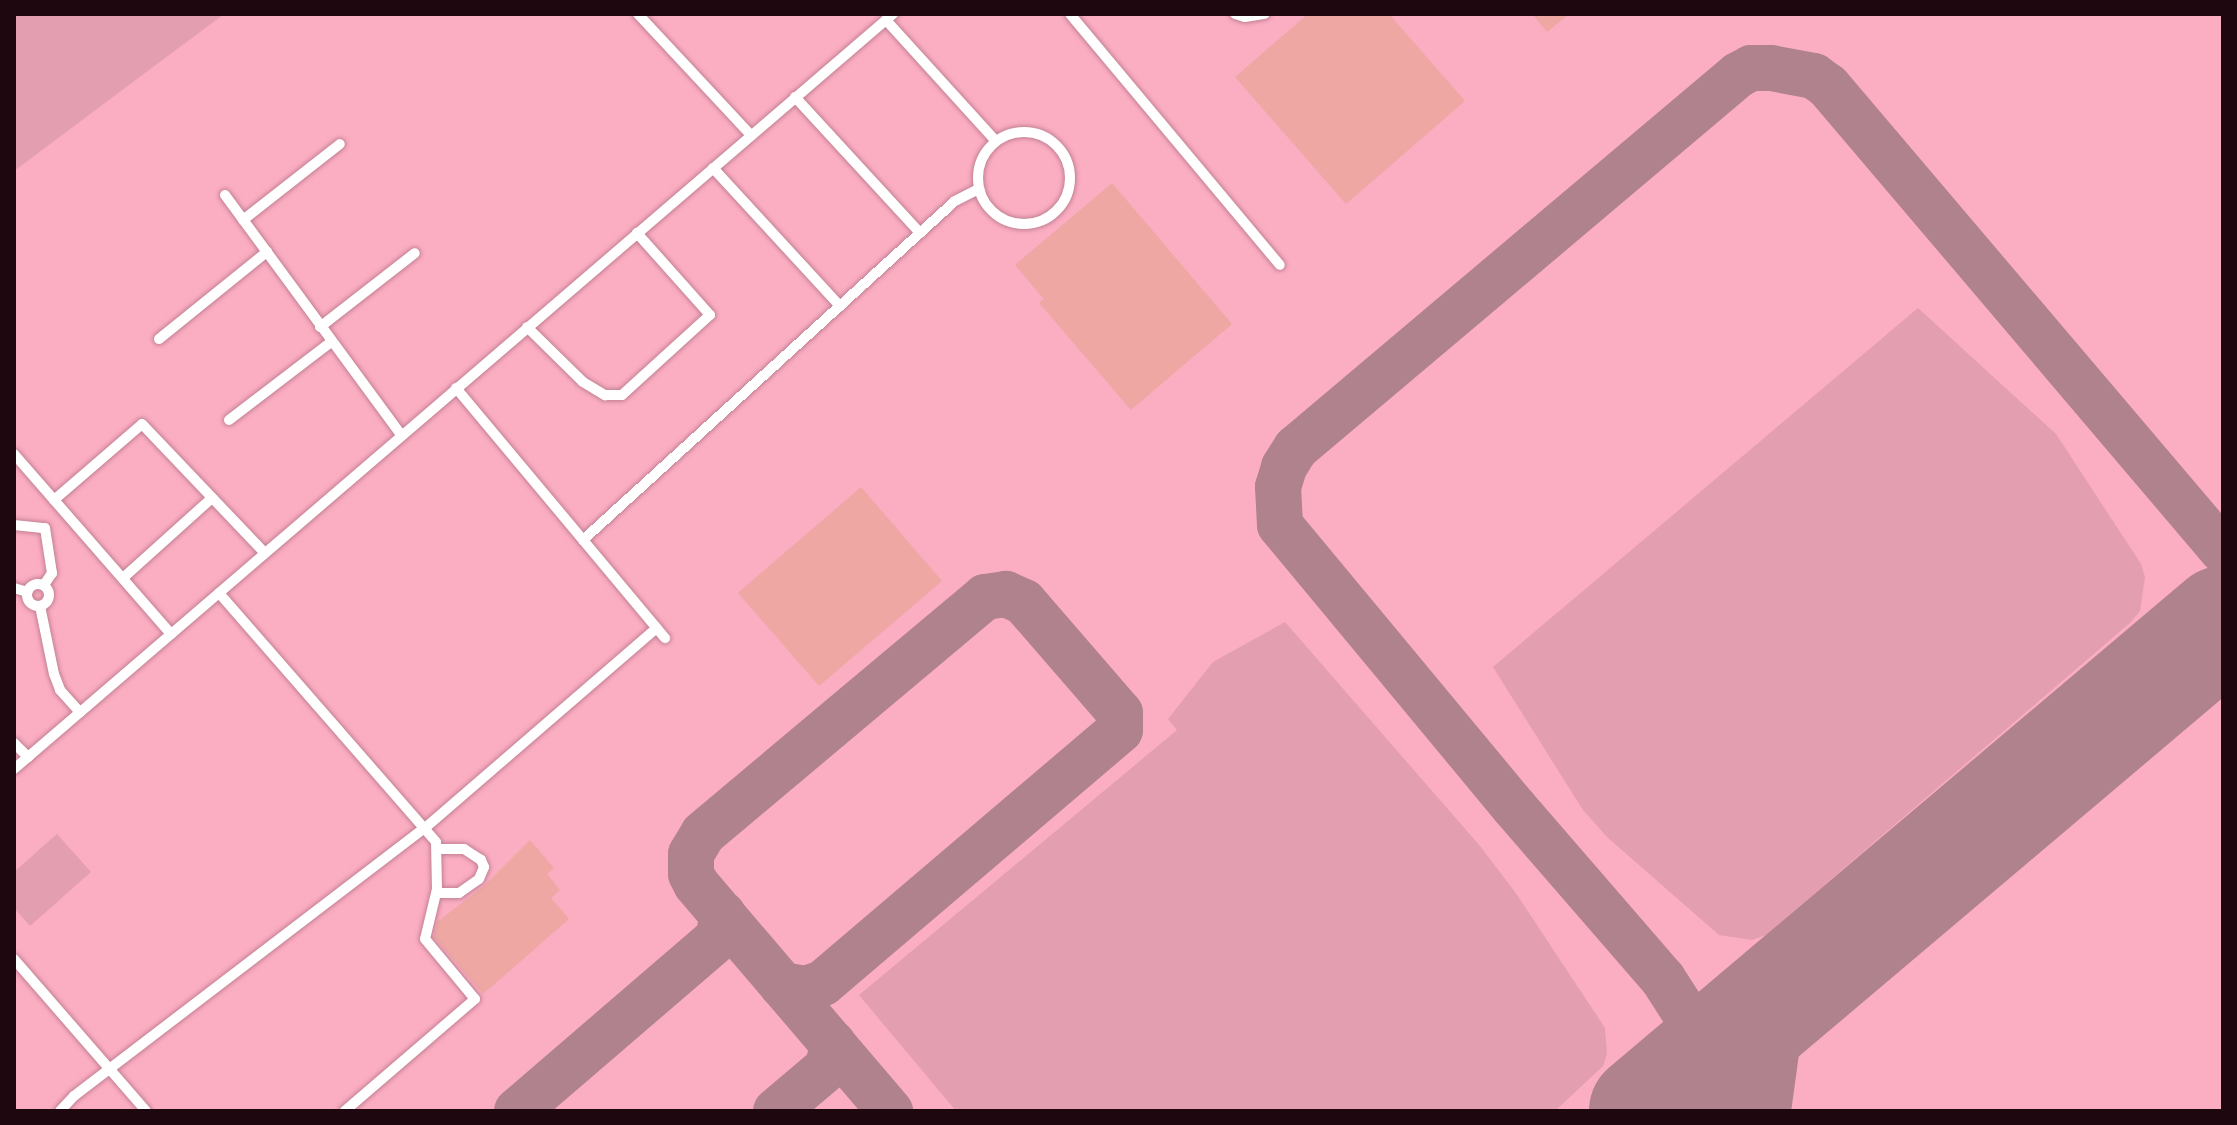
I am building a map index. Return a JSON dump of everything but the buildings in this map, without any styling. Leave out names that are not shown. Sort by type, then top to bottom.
[{"type":"lane","points":[[1070,14],[1280,265]]},
{"type":"lane","points":[[1235,14],[1245,17],[1265,14]]},
{"type":"lane","points":[[643,16],[751,135]]},
{"type":"lane","points":[[14,769],[890,17],[995,140]]},
{"type":"lane","points":[[795,97],[920,233]]},
{"type":"lane","points":[[1023,131],[1051,140],[1068,164],[1068,193],[1049,217],[1019,224],[990,211],[979,189],[978,167],[995,140],[1023,131]]},
{"type":"lane","points":[[243,220],[340,144]]},
{"type":"lane","points":[[713,168],[840,306]]},
{"type":"lane","points":[[583,540],[955,201],[979,189]]},
{"type":"lane","points":[[225,195],[401,435]]},
{"type":"lane","points":[[527,327],[583,382],[605,395],[622,395],[710,315],[637,233]]},
{"type":"lane","points":[[159,339],[267,252]]},
{"type":"lane","points":[[320,327],[415,253]]},
{"type":"lane","points":[[229,420],[331,342]]},
{"type":"lane","points":[[456,388],[665,638]]},
{"type":"lane","points":[[54,500],[142,424],[264,552]]},
{"type":"lane","points":[[14,454],[171,634]]},
{"type":"lane","points":[[123,578],[212,498]]},
{"type":"lane","points":[[14,525],[45,528],[52,573],[44,585]]},
{"type":"lane","points":[[27,592],[34,584],[44,585]]},
{"type":"lane","points":[[40,606],[49,599],[44,585]]},
{"type":"lane","points":[[14,588],[27,592]]},
{"type":"lane","points":[[27,592],[29,602],[40,606]]},
{"type":"lane","points":[[219,593],[425,828],[439,849],[437,893],[427,920],[425,939],[475,999],[345,1111]]},
{"type":"lane","points":[[40,606],[60,690],[80,712]]},
{"type":"lane","points":[[60,1111],[109,1069],[425,828],[657,628]]},
{"type":"lane","points":[[14,743],[28,757]]},
{"type":"lane","points":[[437,893],[459,893],[479,879],[484,867],[481,860],[464,849],[439,849]]},
{"type":"lane","points":[[14,959],[146,1111]]},
{"type":"shaded area","points":[[14,14],[2223,14],[2223,1111],[14,1111]]},
{"type":"shaded area","points":[[14,14],[224,14],[14,171]]},
{"type":"shaded area","points":[[1918,308],[2056,434],[2141,564],[2145,577],[2140,611],[2131,622],[1766,935],[1752,940],[1719,935],[1607,837],[1583,810],[1493,667]]},
{"type":"shaded area","points":[[1285,622],[1480,846],[1515,892],[1605,1028],[1607,1054],[1603,1066],[1555,1111],[956,1111],[859,995],[1177,730],[1168,719],[1213,662]]},
{"type":"shaded area","points":[[57,834],[91,872],[30,926],[14,908],[14,872]]},
{"type":"taxiway","points":[[1736,1111],[1690,1021],[1663,979],[1514,807],[1280,525],[1278,487],[1284,467],[1296,448],[1738,75],[1751,68],[1771,68],[1814,76],[1828,86],[2223,551]]},
{"type":"taxiway","points":[[782,985],[805,989],[823,983],[1120,730],[1120,713],[1024,602],[1006,594],[985,597],[703,834],[691,854],[691,874],[696,884],[890,1111]]},
{"type":"taxiway","points":[[517,1111],[718,938],[723,915]]},
{"type":"taxiway","points":[[1768,1111],[1779,1031],[1800,981]]},
{"type":"taxiway","points":[[776,1111],[828,1067],[833,1044]]},
{"type":"runway","points":[[1646,1111],[2223,623]]}]
